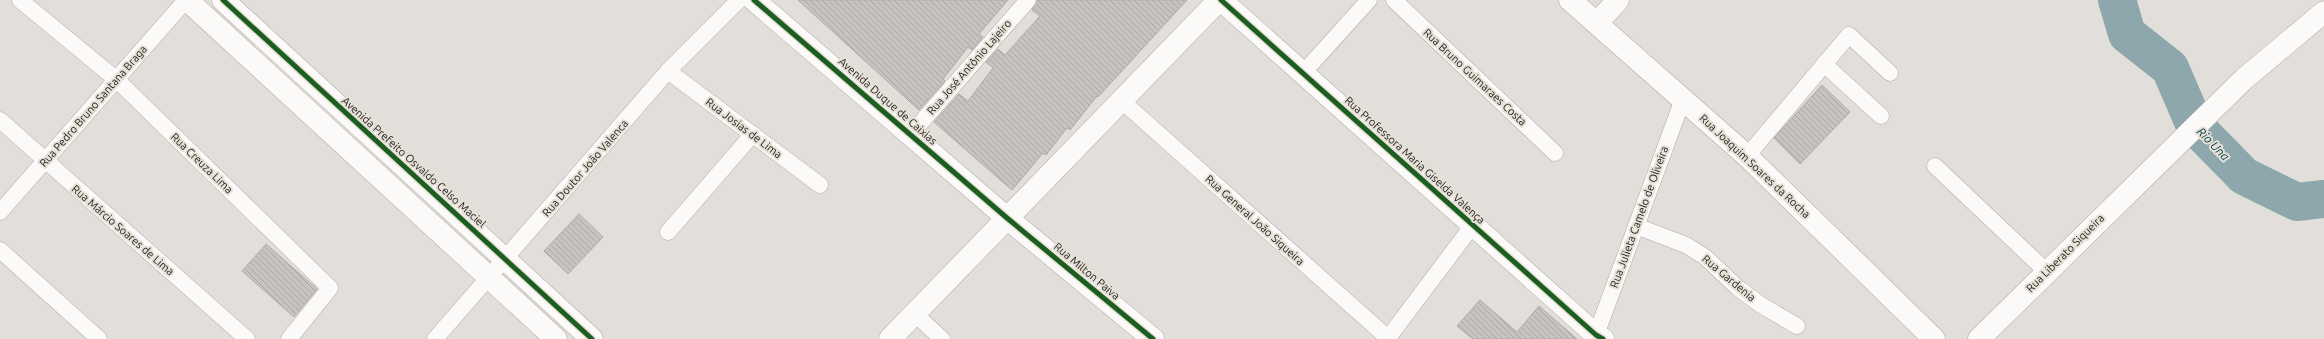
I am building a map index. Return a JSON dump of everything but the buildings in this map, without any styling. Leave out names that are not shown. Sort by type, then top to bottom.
[{"type":"street","name":"Rua Creuza Lima","points":[[20,0],[117,80],[330,288],[289,339]]},
{"type":"street","name":"Rua Pedro Bruno Santana Braga","points":[[0,212],[187,0]]},
{"type":"street","points":[[187,0],[556,339]]},
{"type":"street","name":"Avenida Prefeito Osvaldo Celso Maciel","points":[[223,0],[592,339]]},
{"type":"street","name":"Rua Doutor João Valenca","points":[[435,339],[490,278],[668,71],[739,0]]},
{"type":"street","name":"Avenida Duque de Caixias","points":[[754,0],[1007,218]]},
{"type":"street","name":"Rua José Antônio Lajeiro","points":[[911,134],[1028,0]]},
{"type":"street","points":[[890,339],[1220,0]]},
{"type":"street","name":"Rua Professora Maria Giselda Valença","points":[[1220,0],[1473,225],[1597,338]]},
{"type":"street","points":[[1303,73],[1369,0]]},
{"type":"street","name":"Rua Bruno Guimaraes Costa","points":[[1394,0],[1556,153]]},
{"type":"street","name":"Rua Joaquim Soares da Rocha","points":[[1570,0],[1747,156],[1934,339]]},
{"type":"street","points":[[1596,23],[1618,0]]},
{"type":"street","name":"Rua Liberato Siqueira","points":[[1980,339],[2244,79],[2324,12]]},
{"type":"street","points":[[1747,156],[1849,35],[1890,74]]},
{"type":"street","points":[[1824,64],[1881,116]]},
{"type":"street","name":"Rua Josias de Lima","points":[[668,71],[820,185]]},
{"type":"street","name":"Rua Julieta Camelo de Oliveira","points":[[1597,338],[1636,226],[1683,99]]},
{"type":"street","name":"Rua General João Siqueira","points":[[1122,101],[1389,339]]},
{"type":"street","name":"Rua Márcio Soares de Lima","points":[[0,120],[44,162],[247,339]]},
{"type":"street","points":[[668,232],[753,134]]},
{"type":"street","points":[[1935,166],[2047,272]]},
{"type":"street","name":"Rua Milton Paiva","points":[[1007,218],[1153,339]]},
{"type":"street","points":[[1389,339],[1473,225]]},
{"type":"street","name":"Rua Gardenia","points":[[1636,226],[1686,246],[1705,257],[1738,288],[1761,305],[1797,326]]},
{"type":"street","points":[[0,250],[100,339]]},
{"type":"street","points":[[915,314],[942,339]]},
{"type":"waterway","name":"Rio Una","points":[[2117,0],[2127,34],[2170,68],[2195,126],[2244,176],[2297,202],[2324,199]]},
{"type":"cycle path","points":[[223,0],[592,339]]},
{"type":"cycle path","points":[[754,0],[1007,218],[1153,339]]},
{"type":"cycle path","points":[[1221,0],[1596,335],[1603,339]]}]
